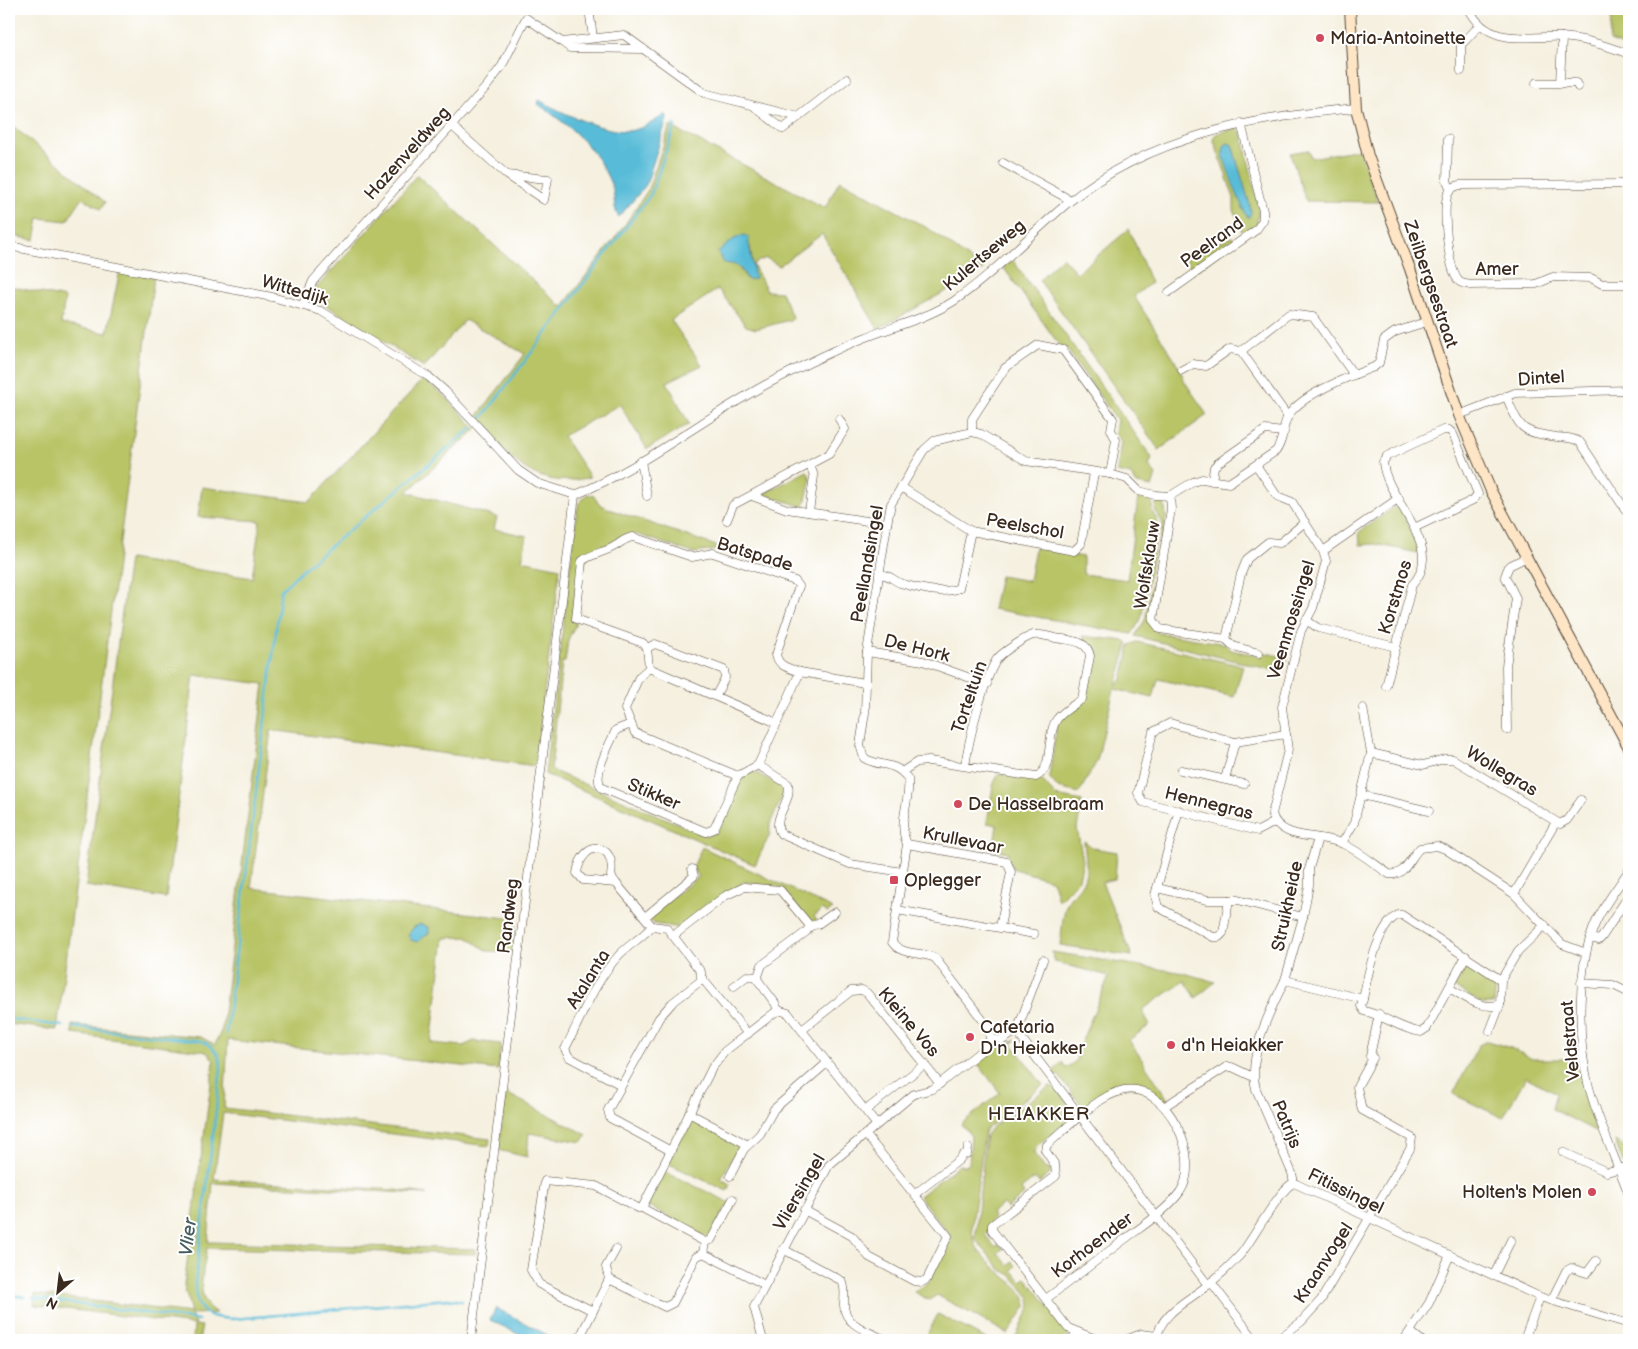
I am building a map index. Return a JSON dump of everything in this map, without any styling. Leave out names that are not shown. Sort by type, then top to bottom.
[{"type":"street","points":[[588,9],[593,37]]},
{"type":"street","name":"Zeilbergsestraat","points":[[1350,9],[1356,108],[1368,156],[1410,269],[1426,322],[1459,415],[1491,491],[1525,558],[1541,582],[1629,748]]},
{"type":"street","points":[[1469,9],[1480,25],[1505,38],[1562,37],[1601,44],[1629,54]]},
{"type":"street","name":"Hazenveldweg","points":[[303,304],[314,281],[487,86],[502,66],[526,18],[562,42]]},
{"type":"street","points":[[1461,71],[1461,45],[1480,25]]},
{"type":"street","points":[[562,42],[624,35],[704,93],[799,117]]},
{"type":"street","points":[[1560,84],[1562,37]]},
{"type":"street","points":[[562,42],[570,48],[644,50]]},
{"type":"street","points":[[752,105],[783,129],[847,79]]},
{"type":"street","points":[[1536,83],[1576,83],[1578,86]]},
{"type":"street","name":"Kulertseweg","points":[[575,495],[609,480],[766,385],[863,339],[924,318],[952,302],[982,280],[1069,202],[1089,187],[1135,161],[1194,137],[1241,124],[1300,113],[1356,108]]},
{"type":"street","name":"Peelrand","points":[[1169,292],[1256,230],[1263,220],[1263,211],[1241,124]]},
{"type":"street","points":[[452,126],[507,175],[544,200],[548,179],[507,175]]},
{"type":"street","name":"Amer","points":[[1448,139],[1447,181],[1451,190],[1446,200],[1448,250],[1453,272],[1459,282],[1470,285],[1536,284],[1553,277],[1591,278],[1602,284],[1629,284]]},
{"type":"street","points":[[1003,163],[1065,197],[1069,202]]},
{"type":"street","points":[[1451,190],[1460,185],[1629,184]]},
{"type":"street","name":"Wittedijk","points":[[9,246],[121,266],[303,304],[333,317],[429,378],[445,391],[518,470],[527,477],[550,488],[575,495]]},
{"type":"street","points":[[1241,351],[1290,314],[1313,317],[1354,375]]},
{"type":"street","points":[[1110,474],[1116,440],[1111,430],[1113,419],[1063,350],[1038,345],[1005,368],[972,419],[972,432],[981,434],[1026,461],[1110,474],[1127,479],[1139,491],[1170,496],[1193,482],[1202,479],[1229,483],[1256,465],[1276,451],[1282,443],[1288,417],[1319,390],[1378,363],[1384,340],[1395,332],[1426,322]]},
{"type":"street","points":[[1182,370],[1193,364],[1206,366],[1230,349],[1241,351],[1288,417]]},
{"type":"street","name":"Dintel","points":[[1459,415],[1515,393],[1629,390]]},
{"type":"street","points":[[1506,396],[1518,425],[1525,430],[1533,434],[1571,437],[1580,442],[1629,515]]},
{"type":"street","points":[[727,520],[733,505],[829,454],[845,429],[839,419]]},
{"type":"street","points":[[1212,481],[1214,467],[1218,463],[1265,430],[1284,432]]},
{"type":"street","name":"Korstmos","points":[[1386,686],[1412,585],[1417,579],[1424,550],[1383,466],[1383,462],[1387,456],[1443,430],[1449,430],[1453,434],[1478,494],[1473,500],[1414,528]]},
{"type":"street","name":"Peellandsingel","points":[[903,772],[898,767],[870,762],[864,758],[861,752],[867,652],[891,504],[924,450],[934,441],[972,432]]},
{"type":"street","points":[[641,461],[648,496]]},
{"type":"street","points":[[809,512],[814,476],[810,465]]},
{"type":"street","name":"Veenmossingel","points":[[1256,465],[1277,496],[1292,502],[1324,551],[1326,561],[1313,608],[1296,646],[1282,707],[1288,750],[1272,814],[1275,822]]},
{"type":"street","name":"Peelschol","points":[[901,486],[971,531],[1074,551],[1081,544],[1094,473]]},
{"type":"street","name":"Randweg","points":[[471,1340],[575,495]]},
{"type":"street","points":[[752,496],[787,509],[887,524]]},
{"type":"street","name":"Wolfsklauw","points":[[1170,496],[1171,509],[1153,620],[1160,629],[1226,639],[1233,646],[1259,652]]},
{"type":"street","points":[[1324,551],[1398,498]]},
{"type":"street","points":[[1226,639],[1241,574],[1247,559],[1268,542],[1280,543],[1305,522]]},
{"type":"street","points":[[880,574],[890,574],[898,582],[945,592],[959,588],[971,531]]},
{"type":"street","name":"Batspade","points":[[647,648],[643,643],[578,621],[575,616],[582,561],[588,556],[615,547],[626,538],[633,537],[692,557],[713,553],[795,581],[799,586],[776,655],[777,661],[782,666],[800,672]]},
{"type":"street","points":[[1507,730],[1506,666],[1516,598],[1505,576],[1509,566],[1525,558]]},
{"type":"street","name":"Korstmos","points":[[1306,620],[1318,628],[1396,647]]},
{"type":"street","name":"Torteltuin","points":[[903,772],[917,762],[929,761],[1036,777],[1041,775],[1045,769],[1051,730],[1057,718],[1082,699],[1090,656],[1089,650],[1084,645],[1074,641],[1031,636],[1001,655],[987,684],[969,740],[965,766]]},
{"type":"street","points":[[649,668],[647,648],[655,644],[724,670],[725,678],[716,695]]},
{"type":"street","name":"De Hork","points":[[867,652],[923,662],[987,684]]},
{"type":"street","points":[[649,668],[716,695],[726,702],[777,723]]},
{"type":"street","points":[[649,668],[639,677],[625,709],[635,733],[738,776],[758,765],[800,672],[865,683]]},
{"type":"street","points":[[1342,843],[1354,824],[1371,753],[1363,708]]},
{"type":"street","name":"Hennegras","points":[[1275,822],[1258,831],[1144,802],[1138,793],[1153,732],[1170,723],[1235,742],[1286,734]]},
{"type":"street","name":"Stikker","points":[[631,724],[616,730],[597,775],[598,784],[602,788],[706,832],[714,829],[738,776]]},
{"type":"street","name":"Hennegras","points":[[1225,780],[1235,742]]},
{"type":"street","name":"Wollegras","points":[[1371,753],[1423,765],[1444,759],[1452,759],[1556,822]]},
{"type":"street","points":[[758,765],[788,784],[789,798],[777,823],[780,834],[850,864],[903,872]]},
{"type":"street","name":"Hennegras","points":[[1181,770],[1244,784]]},
{"type":"street","points":[[903,772],[909,785],[902,826],[902,834],[907,844],[892,938],[895,947],[900,950],[929,955],[935,958],[988,1027],[990,1038],[1003,1040],[1016,1031],[1043,960]]},
{"type":"street","points":[[1362,795],[1429,811]]},
{"type":"street","points":[[1514,894],[1556,822],[1560,824],[1568,820],[1581,800]]},
{"type":"street","points":[[1179,810],[1155,895],[1158,907],[1213,937],[1218,937],[1223,933],[1229,900]]},
{"type":"street","points":[[1275,822],[1284,830],[1342,843],[1389,874],[1395,875],[1400,873],[1420,848],[1437,846],[1514,894],[1562,944],[1586,953]]},
{"type":"street","name":"Struikheide","points":[[1272,1007],[1285,980],[1303,917],[1309,886],[1309,869],[1318,838]]},
{"type":"street","name":"Krullevaar","points":[[907,844],[1007,862],[1011,866],[1011,872],[1000,927]]},
{"type":"street","points":[[616,883],[583,880],[577,873],[585,852],[592,848],[600,848],[611,857],[613,864],[611,876],[616,883],[652,926],[667,928],[701,972],[703,979],[748,1034]]},
{"type":"street","points":[[645,916],[694,876],[692,869]]},
{"type":"street","name":"Veldstraat","points":[[1629,870],[1606,903],[1590,938],[1581,983],[1586,1071],[1589,1085],[1629,1195]]},
{"type":"street","points":[[673,936],[725,896],[749,886],[780,890],[810,926]]},
{"type":"street","points":[[1157,888],[1208,900],[1238,900],[1303,917]]},
{"type":"street","points":[[1590,938],[1599,940],[1602,937],[1629,895]]},
{"type":"street","points":[[897,910],[1034,934]]},
{"type":"street","points":[[835,912],[818,924],[810,926],[806,932],[762,965],[758,977],[778,1010],[788,1013],[876,1124]]},
{"type":"street","points":[[1466,956],[1427,1028],[1421,1032],[1414,1032],[1379,1014],[1364,1011],[1361,1006],[1373,952],[1396,916],[1402,915],[1466,956],[1502,980]]},
{"type":"street","points":[[1490,1031],[1500,1005],[1502,980],[1518,951],[1545,925]]},
{"type":"street","name":"Atalanta","points":[[621,1085],[569,1057],[565,1049],[599,983],[611,966],[620,954],[652,926]]},
{"type":"street","points":[[734,986],[747,976],[758,977]]},
{"type":"street","points":[[671,1151],[610,1118],[608,1110],[659,1018],[672,1003],[703,979]]},
{"type":"street","points":[[1285,980],[1363,999]]},
{"type":"street","points":[[1581,983],[1613,984],[1629,993]]},
{"type":"street","points":[[1449,988],[1482,1007],[1500,1005]]},
{"type":"street","name":"Kleine Vos","points":[[802,1030],[851,991],[862,990],[867,993],[940,1084]]},
{"type":"street","name":"Patrijs","points":[[1272,1007],[1253,1063],[1253,1076],[1256,1089],[1292,1173],[1294,1183]]},
{"type":"street","points":[[642,1208],[712,1068],[725,1051],[778,1010]]},
{"type":"street","name":"Kraanvogel","points":[[1277,1340],[1301,1322],[1321,1300],[1410,1149],[1412,1138],[1362,1110],[1357,1087],[1371,1057],[1379,1014]]},
{"type":"street","name":"Vliersingel","points":[[763,1340],[754,1307],[829,1164],[914,1094],[928,1092],[986,1048],[990,1038]]},
{"type":"street","name":"Korhoender","points":[[1022,1039],[1082,1115],[1156,1216],[1210,1284],[1241,1319],[1255,1340]]},
{"type":"street","points":[[730,1176],[748,1145],[760,1134],[774,1109],[827,1063]]},
{"type":"street","points":[[866,1110],[925,1064]]},
{"type":"street","points":[[1165,1106],[1226,1067],[1232,1067],[1253,1076]]},
{"type":"street","name":"Korhoender","points":[[1046,1299],[1156,1216],[1180,1192],[1187,1179],[1186,1144],[1165,1106],[1134,1090],[1124,1090],[1105,1099],[1082,1115],[1047,1145],[1045,1150],[1055,1165],[1056,1176],[992,1225],[992,1230],[1068,1328],[1079,1333],[1085,1333],[1098,1340]]},
{"type":"street","points":[[689,1113],[748,1145]]},
{"type":"street","points":[[804,1210],[852,1236],[869,1256],[914,1281],[922,1282],[927,1279],[948,1236],[865,1134]]},
{"type":"street","points":[[915,1194],[963,1155],[967,1154],[968,1148]]},
{"type":"street","points":[[1563,1152],[1607,1172],[1629,1166]]},
{"type":"street","points":[[593,1311],[539,1284],[531,1270],[545,1181],[596,1186],[705,1242],[711,1240],[733,1199]]},
{"type":"street","name":"Fitissingel","points":[[1126,1340],[1141,1334],[1156,1338],[1165,1318],[1172,1311],[1210,1284],[1239,1256],[1254,1238],[1284,1189],[1294,1183],[1369,1220],[1540,1297],[1552,1299],[1629,1324]]},
{"type":"street","points":[[1494,1275],[1511,1240]]},
{"type":"street","points":[[704,1253],[705,1242]]},
{"type":"street","points":[[584,1340],[581,1335],[609,1279],[606,1267],[616,1249]]},
{"type":"street","points":[[783,1249],[842,1281],[845,1285],[844,1313],[848,1320],[886,1340]]},
{"type":"street","points":[[609,1279],[665,1307],[672,1303],[696,1257],[704,1253]]},
{"type":"street","points":[[704,1253],[765,1285]]},
{"type":"street","points":[[1404,1340],[1429,1303],[1450,1255]]},
{"type":"street","points":[[1552,1299],[1566,1272],[1571,1268],[1587,1273],[1596,1260]]},
{"type":"street","points":[[1524,1340],[1540,1297]]},
{"type":"street","points":[[1287,1332],[1293,1340]]},
{"type":"street","points":[[1410,1332],[1422,1340]]},
{"type":"street","points":[[1070,1340],[1079,1333]]},
{"type":"green space","points":[[1613,9],[1629,9],[1629,48],[1610,41]]},
{"type":"green space","points":[[9,123],[105,202],[101,209],[82,198],[67,221],[39,218],[35,240],[9,235]]},
{"type":"green space","points":[[670,126],[825,208],[840,180],[929,229],[984,270],[878,329],[822,234],[779,266],[766,258],[753,264],[767,291],[781,292],[793,319],[756,329],[746,326],[718,289],[671,320],[702,365],[667,382],[689,424],[647,449],[620,405],[617,406],[563,436],[590,477],[570,480],[553,480],[524,468],[500,446],[476,418],[525,354],[465,320],[424,367],[310,295],[417,175],[562,307],[624,226],[648,190]],"holes":[[[728,246],[750,246],[754,274],[748,280],[735,263],[728,263],[723,248]]]},
{"type":"green space","points":[[1236,128],[1242,133],[1259,207],[1257,224],[1247,233],[1242,232],[1234,210],[1234,198],[1213,138],[1216,134]],"holes":[[[1228,143],[1232,145],[1250,205],[1242,209],[1241,200],[1223,153],[1225,145]]]},
{"type":"green space","points":[[1359,149],[1378,202],[1306,201],[1290,153],[1308,150],[1312,158]]},
{"type":"green space","points":[[1129,229],[1151,283],[1134,296],[1207,415],[1159,450],[1039,280],[1062,257],[1077,273]]},
{"type":"green space","points":[[1232,237],[1236,240],[1234,243],[1192,273],[1185,256]]},
{"type":"green space","points":[[1012,259],[1152,458],[1149,466],[1156,475],[1152,487],[1137,484],[1131,475],[1117,472],[1121,441],[1115,433],[1117,420],[1066,348],[1060,346],[1003,267]]},
{"type":"green space","points":[[120,270],[154,277],[57,1030],[9,1024],[9,286],[65,298],[61,324],[107,333]]},
{"type":"green space","points":[[423,379],[447,398],[476,429],[407,492],[497,517],[494,529],[527,536],[522,560],[560,568],[535,766],[271,730],[251,888],[516,919],[512,952],[487,951],[467,937],[444,938],[431,1043],[463,1046],[474,1041],[501,1044],[498,1070],[228,1040],[224,1108],[490,1139],[489,1146],[223,1113],[214,1179],[396,1190],[427,1194],[213,1183],[208,1242],[476,1249],[475,1254],[207,1248],[202,1293],[210,1308],[217,1313],[191,1314],[195,1325],[202,1326],[199,1340],[193,1340],[194,1325],[34,1305],[35,1294],[191,1313],[184,1285],[214,1061],[208,1053],[203,1051],[73,1034],[72,1025],[201,1037],[215,1045],[222,1029],[264,684],[194,675],[166,898],[86,886],[129,559],[252,578],[260,521],[198,517],[202,487],[309,502]]},
{"type":"green space","points":[[807,471],[811,479],[804,507],[763,494]]},
{"type":"green space","points":[[587,494],[594,496],[598,503],[609,509],[725,549],[693,553],[636,534],[622,542],[590,552],[577,580],[572,618],[576,623],[568,640],[565,662],[562,662],[551,770],[707,836],[716,831],[741,776],[753,771],[784,788],[783,795],[770,824],[770,834],[755,865],[545,774],[577,511],[579,503]]},
{"type":"green space","points":[[1138,498],[1152,500],[1152,511],[1159,524],[1141,619],[1132,634],[993,609],[1000,576],[1029,581],[1035,548],[1083,557],[1083,574],[1127,580]]},
{"type":"green space","points":[[1157,498],[1164,499],[1166,518],[1150,621],[1158,633],[1226,644],[1231,650],[1261,656],[1262,652],[1288,658],[1280,672],[1135,636],[1145,620],[1163,524],[1155,510]]},
{"type":"green space","points":[[1394,507],[1401,508],[1420,551],[1418,553],[1375,544],[1360,545],[1359,532]]},
{"type":"green space","points":[[1082,636],[1126,641],[1128,644],[1115,688],[1122,679],[1130,645],[1137,642],[1243,666],[1234,697],[1158,679],[1153,698],[1114,689],[1097,761],[1079,793],[1058,788],[1049,777],[1057,725],[1060,719],[1084,702],[1095,651]]},
{"type":"green space","points":[[998,774],[1041,779],[1056,796],[1082,801],[1077,828],[1083,861],[1079,879],[1058,901],[1051,880],[1014,869],[1007,859],[1008,852],[993,850],[997,825],[987,823],[993,786]]},
{"type":"green space","points":[[1084,841],[1093,848],[1117,852],[1115,879],[1102,882],[1132,956],[1060,945],[1067,903],[1080,887],[1085,876]]},
{"type":"green space","points":[[702,847],[833,909],[827,913],[823,909],[814,916],[817,921],[810,921],[780,887],[745,882],[681,928],[654,924],[647,916],[699,877],[693,867]]},
{"type":"green space","points":[[1052,952],[1184,973],[1215,982],[1196,998],[1185,981],[1142,1010],[1150,1025],[1129,1040],[1169,1101],[1139,1088],[1128,1086],[1116,1089],[1094,1102],[1082,1106],[1058,1075],[1055,1076],[1052,1072],[1062,1062],[1066,1068],[1076,1061],[1078,1050],[1109,976],[1055,962]]},
{"type":"green space","points":[[1468,965],[1496,983],[1494,1004],[1482,1004],[1454,987]]},
{"type":"green space","points":[[1016,1039],[1012,1044],[1043,1085],[985,1130],[972,1226],[974,1240],[979,1251],[1016,1286],[1023,1295],[1027,1305],[1008,1334],[937,1295],[929,1300],[914,1292],[928,1283],[951,1237],[919,1196],[959,1165],[965,1166],[969,1164],[971,1136],[961,1124],[1000,1093],[976,1061],[987,1052],[991,1043],[1004,1047]]},
{"type":"green space","points":[[1487,1041],[1511,1048],[1532,1059],[1578,1059],[1587,1107],[1597,1132],[1552,1109],[1556,1093],[1526,1077],[1503,1118],[1453,1094],[1479,1045]]},
{"type":"green space","points":[[1050,1086],[1058,1089],[1074,1112],[1073,1118],[1035,1147],[1037,1149],[1033,1152],[1046,1170],[1050,1167],[1051,1173],[1039,1183],[1035,1178],[1021,1189],[1024,1194],[1007,1208],[1003,1204],[991,1213],[994,1218],[990,1222],[989,1232],[985,1235],[995,1247],[999,1244],[1003,1249],[998,1253],[1008,1265],[1012,1261],[1016,1266],[1012,1270],[1021,1281],[1026,1278],[1069,1332],[1069,1335],[1062,1340],[1014,1340],[1031,1306],[1030,1298],[1011,1275],[1001,1270],[975,1239],[986,1135],[991,1128]]},
{"type":"green space","points":[[506,1093],[587,1135],[582,1142],[529,1133],[527,1157],[498,1150]]},
{"type":"green space","points":[[690,1119],[739,1145],[721,1179],[730,1184],[727,1191],[667,1163]]},
{"type":"green space","points":[[1615,1141],[1629,1149],[1628,1163],[1623,1163]]},
{"type":"green space","points":[[663,1171],[735,1205],[733,1211],[726,1207],[708,1238],[645,1204]]},
{"type":"green space","points":[[938,1314],[988,1340],[924,1340]]},
{"type":"water","points":[[539,100],[559,111],[612,130],[634,130],[666,114],[667,119],[646,185],[619,217],[611,184],[597,158],[581,138],[538,104]]},
{"type":"water","points":[[1228,143],[1232,145],[1250,205],[1251,213],[1248,218],[1238,198],[1224,158],[1225,145]]},
{"type":"water","points":[[744,235],[748,237],[755,279],[748,280],[739,267],[724,263],[718,252],[734,239]]},
{"type":"water","points":[[420,924],[429,927],[429,933],[417,942],[411,940],[408,935],[413,928]]},
{"type":"water","points":[[496,1308],[557,1340],[530,1340],[490,1320]]},
{"type":"waterway","points":[[482,418],[651,194],[675,125]]},
{"type":"waterway","points":[[226,1034],[281,590],[303,569],[472,428]]},
{"type":"waterway","name":"Vlier","points":[[9,1019],[62,1026]]},
{"type":"waterway","name":"Vlier","points":[[74,1027],[202,1041],[210,1046],[218,1055],[221,1068],[195,1285],[198,1302],[205,1313],[234,1319],[447,1299],[462,1301]]},
{"type":"waterway","points":[[9,1295],[25,1297]]},
{"type":"waterway","points":[[33,1298],[198,1320]]},
{"type":"place","name":"Maria-Antoinette","points":[[1320,38]]},
{"type":"place","name":"De Hasselbraam","points":[[958,804]]},
{"type":"place","name":"Oplegger","points":[[894,880]]},
{"type":"place","name":"Cafetaria D'n Heiakker","points":[[970,1037]]},
{"type":"place","name":"d'n Heiakker","points":[[1171,1045]]},
{"type":"place","name":"Holten's Molen","points":[[1592,1192]]},
{"type":"district","name":"HEIAKKER","points":[[1039,1113]]}]
